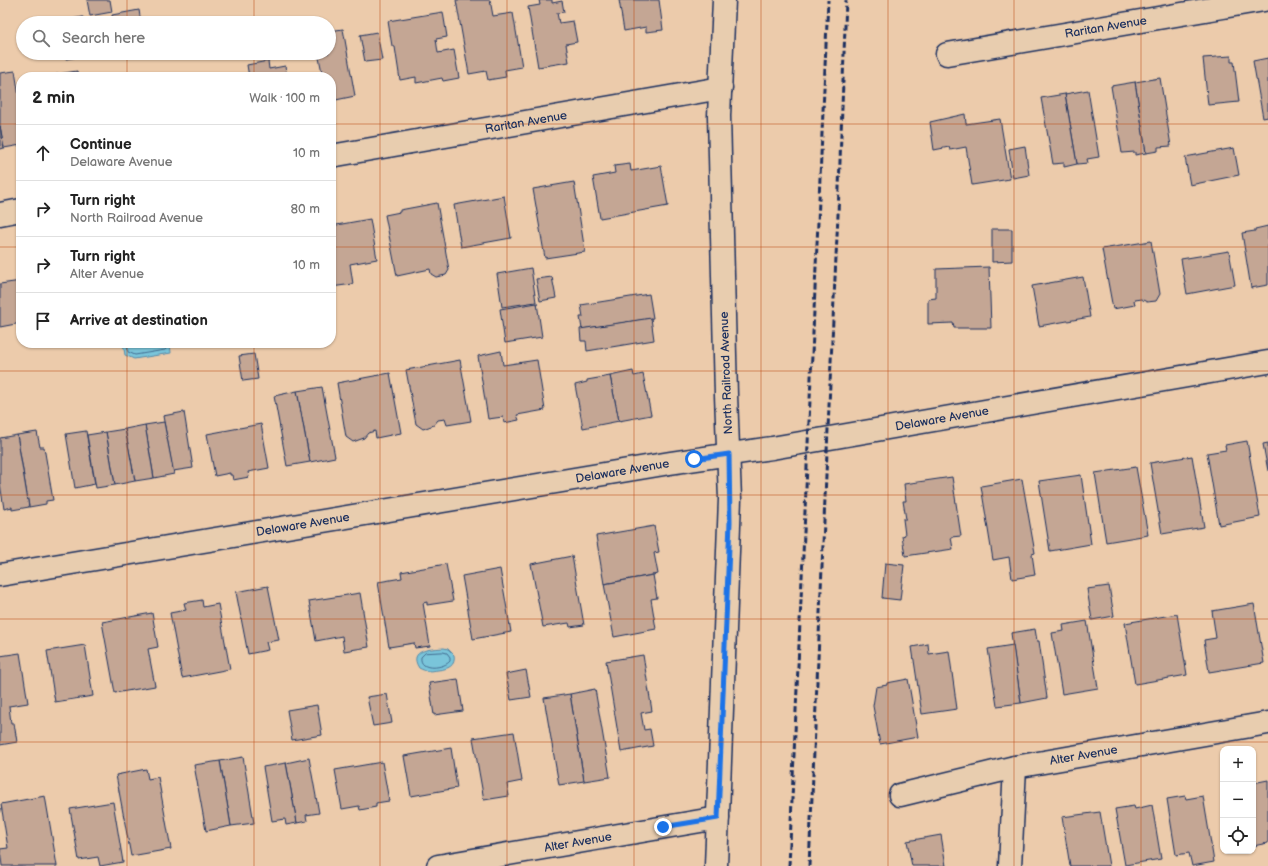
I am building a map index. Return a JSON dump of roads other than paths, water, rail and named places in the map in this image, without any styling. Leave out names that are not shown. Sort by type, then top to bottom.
[{"type":"street","name":"North Railroad Avenue","points":[[716,866],[730,522],[720,156],[724,0]]},
{"type":"street","name":"Raritan Avenue","points":[[947,54],[1264,0]]},
{"type":"street","name":"Raritan Avenue","points":[[336,155],[721,88]]},
{"type":"street","points":[[0,214],[16,211]]},
{"type":"street","name":"Delaware Avenue","points":[[0,575],[1036,403],[1268,362]]},
{"type":"street","name":"Alter Avenue","points":[[900,795],[1015,767],[1268,723]]},
{"type":"street","points":[[1010,866],[1015,767]]},
{"type":"street","name":"Alter Avenue","points":[[438,866],[718,818]]},
{"type":"water","points":[[124,348],[170,348],[171,353],[134,359],[125,355]]},
{"type":"water","points":[[444,648],[448,649],[454,655],[454,662],[450,666],[445,669],[431,671],[419,668],[416,662],[416,657],[418,654],[422,651]]},
{"type":"railway","points":[[789,866],[828,0]]},
{"type":"railway","points":[[809,866],[846,0]]}]
